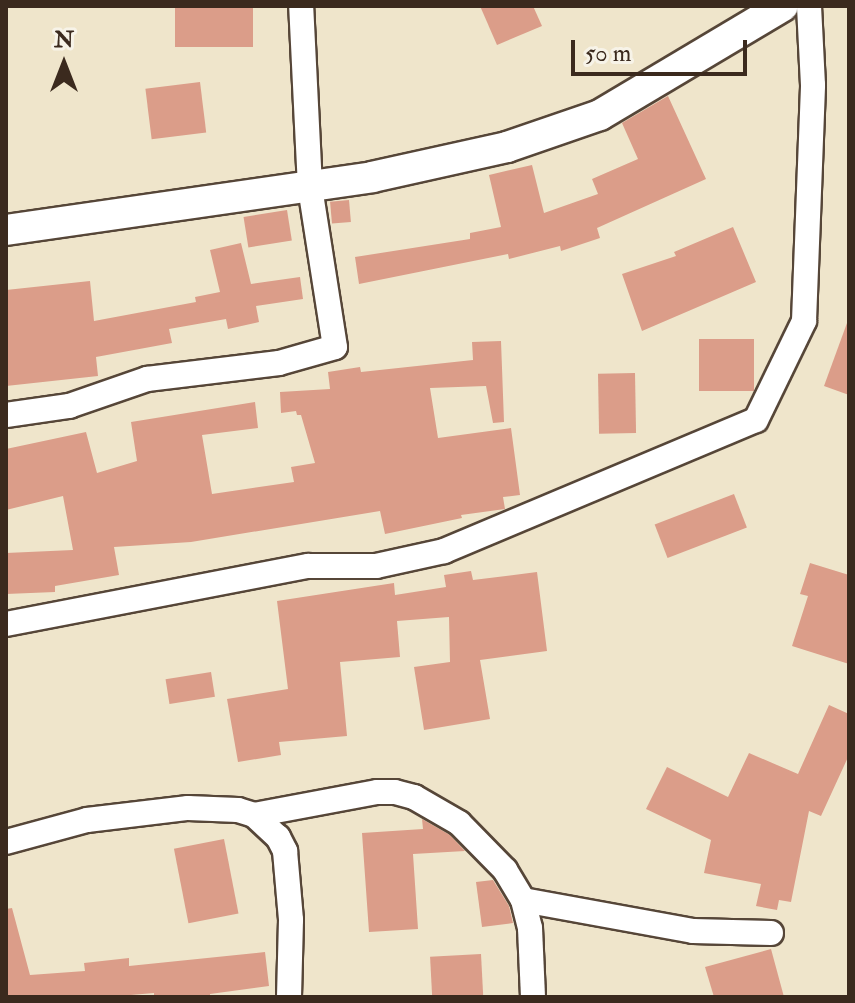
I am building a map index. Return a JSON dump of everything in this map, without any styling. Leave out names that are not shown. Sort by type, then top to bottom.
[{"type":"street","points":[[6,415],[69,406],[147,379],[279,363],[335,347],[310,187],[301,6]]},
{"type":"street","points":[[6,230],[372,177],[507,147],[600,115],[783,6]]},
{"type":"street","points":[[6,624],[308,566],[376,566],[444,551],[551,509],[756,420],[804,321],[813,85],[809,6]]},
{"type":"street","points":[[254,815],[377,792],[414,797],[459,823],[505,870],[523,900],[530,928],[533,997]]},
{"type":"street","points":[[6,842],[87,820],[188,808],[238,810],[254,815],[278,837],[285,851],[291,920],[289,997]]},
{"type":"street","points":[[523,900],[693,931],[771,933]]},
{"type":"building","points":[[175,6],[253,6],[253,47],[175,47]]},
{"type":"building","points":[[480,6],[533,6],[542,26],[497,45]]},
{"type":"building","points":[[200,82],[206,133],[152,139],[145,89]]},
{"type":"building","points":[[668,96],[706,179],[597,228],[600,238],[561,251],[560,246],[509,259],[508,254],[359,284],[355,257],[470,239],[470,233],[501,227],[489,175],[532,165],[544,213],[598,194],[592,179],[638,159],[622,123]]},
{"type":"building","points":[[349,200],[351,222],[332,224],[330,202]]},
{"type":"building","points":[[287,210],[292,241],[248,248],[244,217]]},
{"type":"building","points":[[733,227],[756,282],[642,331],[622,274],[676,256],[674,252]]},
{"type":"building","points":[[241,243],[251,284],[300,277],[303,299],[256,306],[259,322],[228,329],[226,319],[169,329],[172,343],[96,357],[98,376],[6,386],[6,290],[90,281],[94,321],[196,302],[195,297],[220,292],[210,250]]},
{"type":"building","points":[[849,323],[849,395],[824,386]]},
{"type":"building","points":[[699,339],[754,339],[754,391],[699,391]]},
{"type":"building","points":[[501,341],[504,422],[493,423],[486,386],[430,388],[438,438],[511,428],[520,495],[503,497],[505,509],[461,515],[462,518],[385,534],[380,511],[191,542],[114,547],[119,575],[55,586],[55,592],[6,594],[6,553],[73,550],[63,496],[6,510],[6,449],[86,432],[97,473],[137,461],[131,422],[255,402],[258,428],[202,435],[212,494],[294,482],[291,467],[315,463],[301,415],[297,415],[296,411],[281,413],[280,392],[330,389],[328,372],[360,367],[361,372],[473,360],[472,342]]},
{"type":"building","points":[[635,373],[636,433],[599,434],[598,374]]},
{"type":"building","points":[[734,494],[747,528],[668,558],[655,524]]},
{"type":"building","points":[[810,563],[849,575],[849,664],[792,646],[808,596],[800,594]]},
{"type":"building","points":[[471,571],[473,580],[537,572],[547,651],[480,660],[490,719],[424,730],[414,667],[450,662],[449,617],[397,621],[400,657],[340,662],[347,736],[279,742],[281,755],[238,762],[227,699],[288,689],[277,601],[394,583],[395,595],[446,587],[444,575]]},
{"type":"building","points":[[211,672],[215,697],[169,704],[166,679]]},
{"type":"building","points":[[829,705],[849,714],[849,755],[821,816],[809,811],[791,902],[779,900],[777,910],[756,906],[761,884],[704,873],[711,840],[646,809],[667,767],[728,797],[749,753],[798,774]]},
{"type":"building","points":[[422,819],[450,835],[465,851],[413,854],[418,929],[369,932],[362,833],[423,829]]},
{"type":"building","points":[[224,839],[239,914],[188,923],[174,849]]},
{"type":"building","points":[[493,880],[509,906],[513,923],[482,927],[476,882]]},
{"type":"building","points":[[12,908],[30,975],[85,971],[84,963],[129,958],[129,966],[265,952],[269,986],[210,994],[210,997],[154,997],[154,993],[108,997],[6,997],[6,909]]},
{"type":"building","points":[[771,949],[784,997],[714,997],[705,967]]},
{"type":"building","points":[[481,954],[483,997],[432,997],[430,957]]}]
